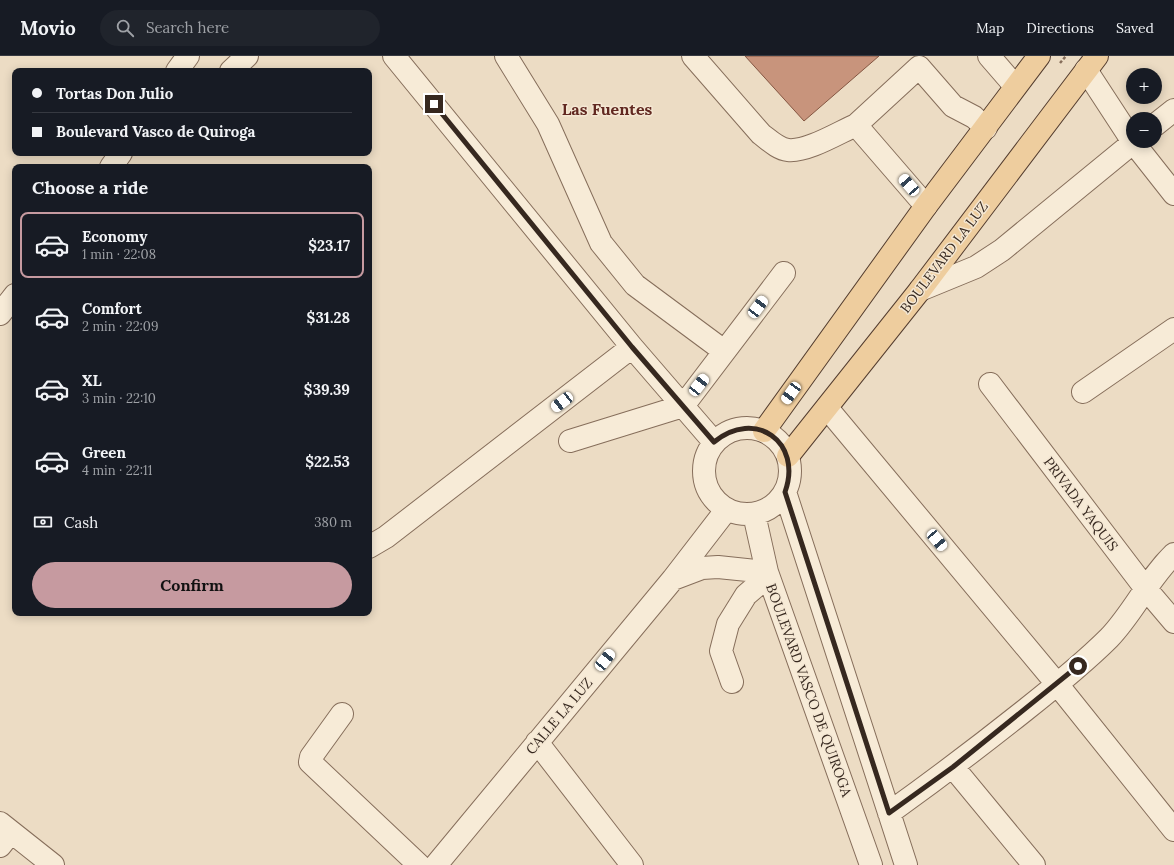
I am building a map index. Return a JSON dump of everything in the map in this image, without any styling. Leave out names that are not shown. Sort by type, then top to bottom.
[{"type":"main road","points":[[764,431],[926,206],[986,128],[1038,56]]},
{"type":"main road","name":"BOULEVARD LA LUZ","points":[[788,456],[920,290],[1091,63]]},
{"type":"street","points":[[180,68],[188,56]]},
{"type":"street","points":[[234,68],[247,56]]},
{"type":"street","points":[[394,56],[632,347],[714,442]]},
{"type":"street","points":[[506,56],[548,124],[601,243],[635,285],[724,351]]},
{"type":"street","points":[[693,56],[762,134],[775,145],[788,150],[801,150],[856,125],[919,67],[953,106],[974,117],[986,128]]},
{"type":"street","points":[[989,56],[1015,86]]},
{"type":"street","points":[[1091,63],[1126,126]]},
{"type":"street","points":[[1162,119],[1174,110]]},
{"type":"street","points":[[856,125],[926,206]]},
{"type":"street","points":[[920,290],[976,267],[1002,250],[1126,148]]},
{"type":"street","points":[[1139,148],[1174,194]]},
{"type":"street","points":[[570,440],[683,406],[784,273]]},
{"type":"street","points":[[0,314],[12,299]]},
{"type":"street","points":[[1083,392],[1174,329]]},
{"type":"street","points":[[372,545],[386,537],[632,347]]},
{"type":"street","name":"PRIVADA YAQUIS","points":[[990,384],[1146,589],[1174,622]]},
{"type":"street","points":[[827,408],[1057,684],[1174,830]]},
{"type":"street","points":[[737,428],[751,428],[764,431],[778,441],[788,456],[790,468],[789,480],[785,492],[777,502],[767,509],[754,514],[740,514],[727,509],[714,500],[706,486],[704,471],[706,456],[714,442],[737,428]]},
{"type":"street","points":[[785,492],[906,865]]},
{"type":"street","name":"CALLE LA LUZ","points":[[436,865],[673,578],[727,509]]},
{"type":"street","name":"BOULEVARD VASCO DE QUIROGA","points":[[754,514],[768,574],[871,865]]},
{"type":"street","points":[[889,813],[953,767],[1057,684],[1109,638],[1130,614],[1163,564],[1174,554]]},
{"type":"street","points":[[673,578],[702,568],[768,574]]},
{"type":"street","points":[[732,682],[721,651],[728,624],[746,594],[768,574]]},
{"type":"street","points":[[342,714],[311,757],[310,762],[419,865]]},
{"type":"street","points":[[537,742],[632,865]]},
{"type":"street","points":[[953,767],[1034,865]]},
{"type":"street","points":[[4,834],[53,865]]},
{"type":"building","points":[[745,56],[879,56],[804,121]]},
{"type":"district","name":"Las Fuentes","points":[[607,109]]},
{"type":"route","points":[[434,104],[632,347],[714,442],[737,428],[751,428],[764,431],[778,441],[788,456],[790,468],[789,480],[785,492],[823,604],[889,813],[953,767],[1078,666]]}]
